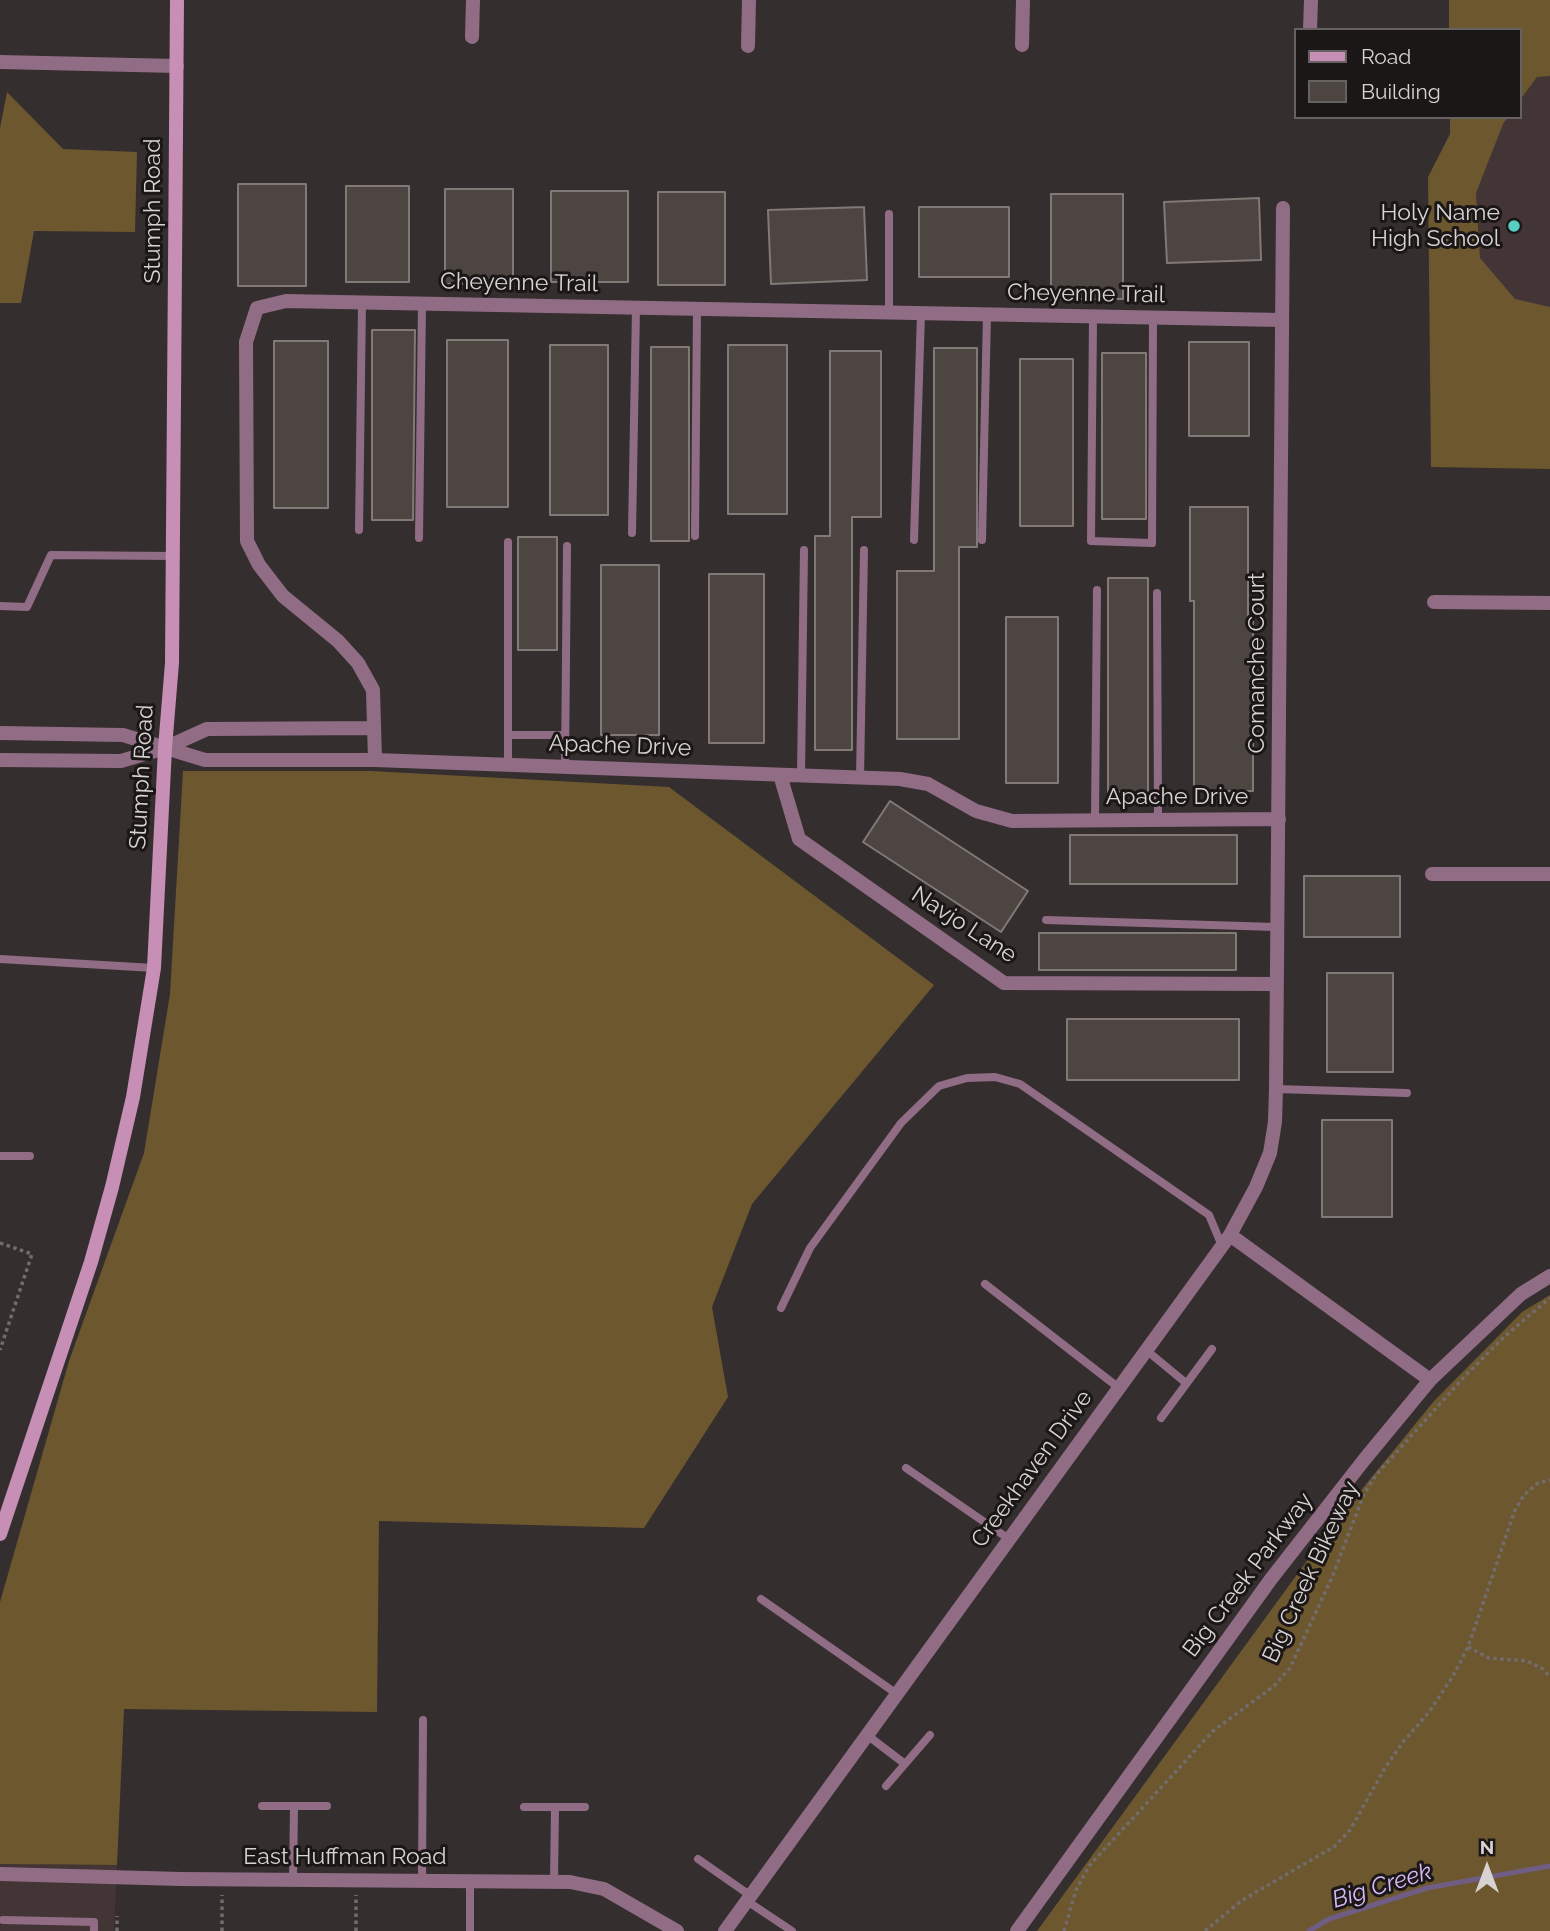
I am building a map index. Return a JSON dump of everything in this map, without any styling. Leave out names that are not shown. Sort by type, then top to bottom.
[{"type":"main road","name":"Stumph Road","points":[[0,1534],[2,1511],[91,1262],[112,1187],[133,1097],[154,968],[172,663],[177,0]]},
{"type":"street","points":[[472,0],[472,37]]},
{"type":"street","points":[[748,46],[749,0]]},
{"type":"street","points":[[1022,45],[1023,0]]},
{"type":"street","points":[[1310,28],[1311,0]]},
{"type":"street","points":[[0,62],[177,66]]},
{"type":"street","name":"Comanche Court","points":[[1226,1240],[1256,1187],[1270,1153],[1275,1122],[1283,208]]},
{"type":"street","name":"Cheyenne Trail","points":[[375,760],[373,690],[358,663],[338,641],[282,596],[259,565],[247,541],[246,342],[257,308],[286,301],[1282,320]]},
{"type":"street","points":[[1434,602],[1550,603]]},
{"type":"street","points":[[0,760],[121,761],[165,748],[207,729],[374,728]]},
{"type":"street","name":"Apache Drive","points":[[0,733],[123,735],[205,760],[375,760],[900,779],[928,784],[976,811],[1012,821],[1279,819]]},
{"type":"street","name":"Navjo Lane","points":[[780,775],[799,839],[1004,983],[1277,984]]},
{"type":"street","points":[[1432,874],[1550,874]]},
{"type":"street","points":[[1226,1240],[1430,1380]]},
{"type":"street","name":"Creekhaven Drive","points":[[725,1931],[1226,1240]]},
{"type":"street","name":"Big Creek Parkway","points":[[1017,1931],[1271,1580],[1430,1380],[1521,1294],[1550,1276]]},
{"type":"street","name":"East Huffman Road","points":[[0,1874],[570,1882],[604,1889],[677,1931]]},
{"type":"lane","points":[[889,214],[889,313]]},
{"type":"lane","points":[[359,530],[362,303]]},
{"type":"lane","points":[[419,538],[422,304]]},
{"type":"lane","points":[[632,533],[636,308]]},
{"type":"lane","points":[[695,536],[697,309]]},
{"type":"lane","points":[[914,540],[921,313]]},
{"type":"lane","points":[[982,540],[986,314]]},
{"type":"lane","points":[[1093,317],[1091,541],[1152,543],[1153,317]]},
{"type":"lane","points":[[508,542],[508,765]]},
{"type":"lane","points":[[565,767],[567,546]]},
{"type":"lane","points":[[802,775],[804,550]]},
{"type":"lane","points":[[860,778],[864,550]]},
{"type":"lane","points":[[0,606],[27,607],[51,555],[173,556]]},
{"type":"lane","points":[[1095,821],[1097,590]]},
{"type":"lane","points":[[1157,593],[1158,820]]},
{"type":"lane","points":[[508,735],[565,735]]},
{"type":"lane","points":[[1046,920],[1276,927]]},
{"type":"lane","points":[[0,959],[154,968]]},
{"type":"lane","points":[[781,1308],[810,1248],[901,1122],[939,1086],[967,1078],[995,1077],[1020,1084],[1209,1215],[1226,1240]]},
{"type":"lane","points":[[1276,1088],[1407,1093]]},
{"type":"lane","points":[[0,1156],[30,1156]]},
{"type":"lane","points":[[985,1284],[1119,1388]]},
{"type":"lane","points":[[1161,1418],[1212,1349]]},
{"type":"lane","points":[[1146,1350],[1186,1383]]},
{"type":"lane","points":[[906,1468],[1009,1539]]},
{"type":"lane","points":[[761,1599],[897,1694]]},
{"type":"lane","points":[[422,1881],[423,1720]]},
{"type":"lane","points":[[867,1735],[905,1764]]},
{"type":"lane","points":[[886,1786],[930,1735]]},
{"type":"lane","points":[[262,1805],[327,1806]]},
{"type":"lane","points":[[293,1880],[294,1806]]},
{"type":"lane","points":[[524,1807],[584,1807]]},
{"type":"lane","points":[[554,1882],[555,1807]]},
{"type":"lane","points":[[698,1859],[792,1931]]},
{"type":"lane","points":[[470,1881],[470,1931]]},
{"type":"lane","points":[[2,1931],[1,1920],[72,1926],[94,1922],[94,1931]]},
{"type":"path","points":[[0,1243],[32,1254],[0,1350]]},
{"type":"path","name":"Big Creek Bikeway","points":[[1064,1931],[1076,1889],[1088,1866],[1213,1731],[1274,1686],[1290,1668],[1333,1575],[1364,1494],[1376,1475],[1464,1377],[1505,1336],[1550,1298]]},
{"type":"path","points":[[1205,1931],[1241,1901],[1335,1846],[1350,1830],[1385,1768],[1429,1712],[1468,1647],[1514,1510],[1524,1494],[1538,1483],[1550,1480]]},
{"type":"path","points":[[1468,1647],[1489,1658],[1527,1661],[1550,1676]]},
{"type":"path","points":[[222,1931],[223,1879]]},
{"type":"path","points":[[356,1880],[356,1931]]},
{"type":"path","points":[[117,1916],[117,1931]]},
{"type":"shaded area","points":[[1449,0],[1550,0],[1550,76],[1537,77],[1522,97],[1522,28],[1449,28]]},
{"type":"shaded area","name":"Holy Name High School","points":[[1550,0],[1550,403],[1489,398],[1471,119],[1522,119],[1522,28]]},
{"type":"shaded area","points":[[7,92],[63,149],[137,152],[135,232],[34,231],[21,303],[0,303],[0,128]]},
{"type":"shaded area","points":[[1450,119],[1507,119],[1476,193],[1480,258],[1515,299],[1550,307],[1550,469],[1431,467],[1428,177],[1450,134]]},
{"type":"shaded area","points":[[183,771],[371,771],[669,787],[934,985],[752,1204],[712,1307],[728,1397],[644,1528],[379,1521],[377,1712],[124,1709],[117,1865],[0,1864],[0,1602],[69,1361],[144,1153],[170,994]]},
{"type":"shaded area","points":[[1550,1295],[1550,1931],[1037,1931],[1336,1521],[1434,1401],[1522,1312]]},
{"type":"shaded area","points":[[0,1864],[117,1865],[114,1931],[0,1931]]},
{"type":"building","points":[[238,184],[306,184],[306,286],[238,286]]},
{"type":"building","points":[[346,186],[409,186],[409,282],[346,282]]},
{"type":"building","points":[[445,189],[513,189],[513,284],[445,284]]},
{"type":"building","points":[[551,191],[628,191],[628,282],[551,282]]},
{"type":"building","points":[[658,192],[725,192],[725,285],[658,285]]},
{"type":"building","points":[[1051,194],[1123,194],[1123,299],[1051,299]]},
{"type":"building","points":[[1259,198],[1261,260],[1167,263],[1164,202]]},
{"type":"building","points":[[864,207],[867,280],[771,284],[768,210]]},
{"type":"building","points":[[919,207],[1009,207],[1009,277],[919,277]]},
{"type":"building","points":[[372,330],[415,330],[413,520],[372,520]]},
{"type":"building","points":[[447,340],[508,340],[508,507],[447,507]]},
{"type":"building","points":[[274,341],[328,341],[328,508],[274,508]]},
{"type":"building","points":[[1189,342],[1249,342],[1249,436],[1189,436]]},
{"type":"building","points":[[550,345],[608,345],[608,515],[550,515]]},
{"type":"building","points":[[728,345],[787,345],[787,514],[728,514]]},
{"type":"building","points":[[651,347],[689,347],[689,541],[651,541]]},
{"type":"building","points":[[934,348],[977,348],[977,547],[959,547],[959,739],[897,739],[897,571],[934,571]]},
{"type":"building","points":[[830,351],[881,351],[881,517],[852,517],[852,750],[815,750],[815,536],[830,536]]},
{"type":"building","points":[[1102,353],[1146,353],[1146,519],[1102,519]]},
{"type":"building","points":[[1020,359],[1073,359],[1073,526],[1020,526]]},
{"type":"building","points":[[1190,507],[1248,507],[1248,619],[1253,619],[1253,791],[1194,791],[1194,601],[1190,601]]},
{"type":"building","points":[[518,537],[557,537],[557,650],[518,650]]},
{"type":"building","points":[[601,565],[659,565],[659,735],[601,735]]},
{"type":"building","points":[[709,574],[764,574],[764,743],[709,743]]},
{"type":"building","points":[[1108,578],[1148,578],[1148,792],[1108,792]]},
{"type":"building","points":[[1006,617],[1058,617],[1058,783],[1006,783]]},
{"type":"building","points":[[890,801],[1028,891],[1001,932],[863,842]]},
{"type":"building","points":[[1070,835],[1237,835],[1237,884],[1070,884]]},
{"type":"building","points":[[1304,876],[1400,876],[1400,937],[1304,937]]},
{"type":"building","points":[[1039,933],[1236,933],[1236,970],[1039,970]]},
{"type":"building","points":[[1327,973],[1393,973],[1393,1072],[1327,1072]]},
{"type":"building","points":[[1067,1019],[1239,1019],[1239,1080],[1067,1080]]},
{"type":"building","points":[[1322,1120],[1392,1120],[1392,1217],[1322,1217]]},
{"type":"waterway","name":"Big Creek","points":[[1309,1931],[1329,1919],[1427,1888],[1550,1866]]},
{"type":"place","name":"Holy Name High School","points":[[1514,226]]}]
